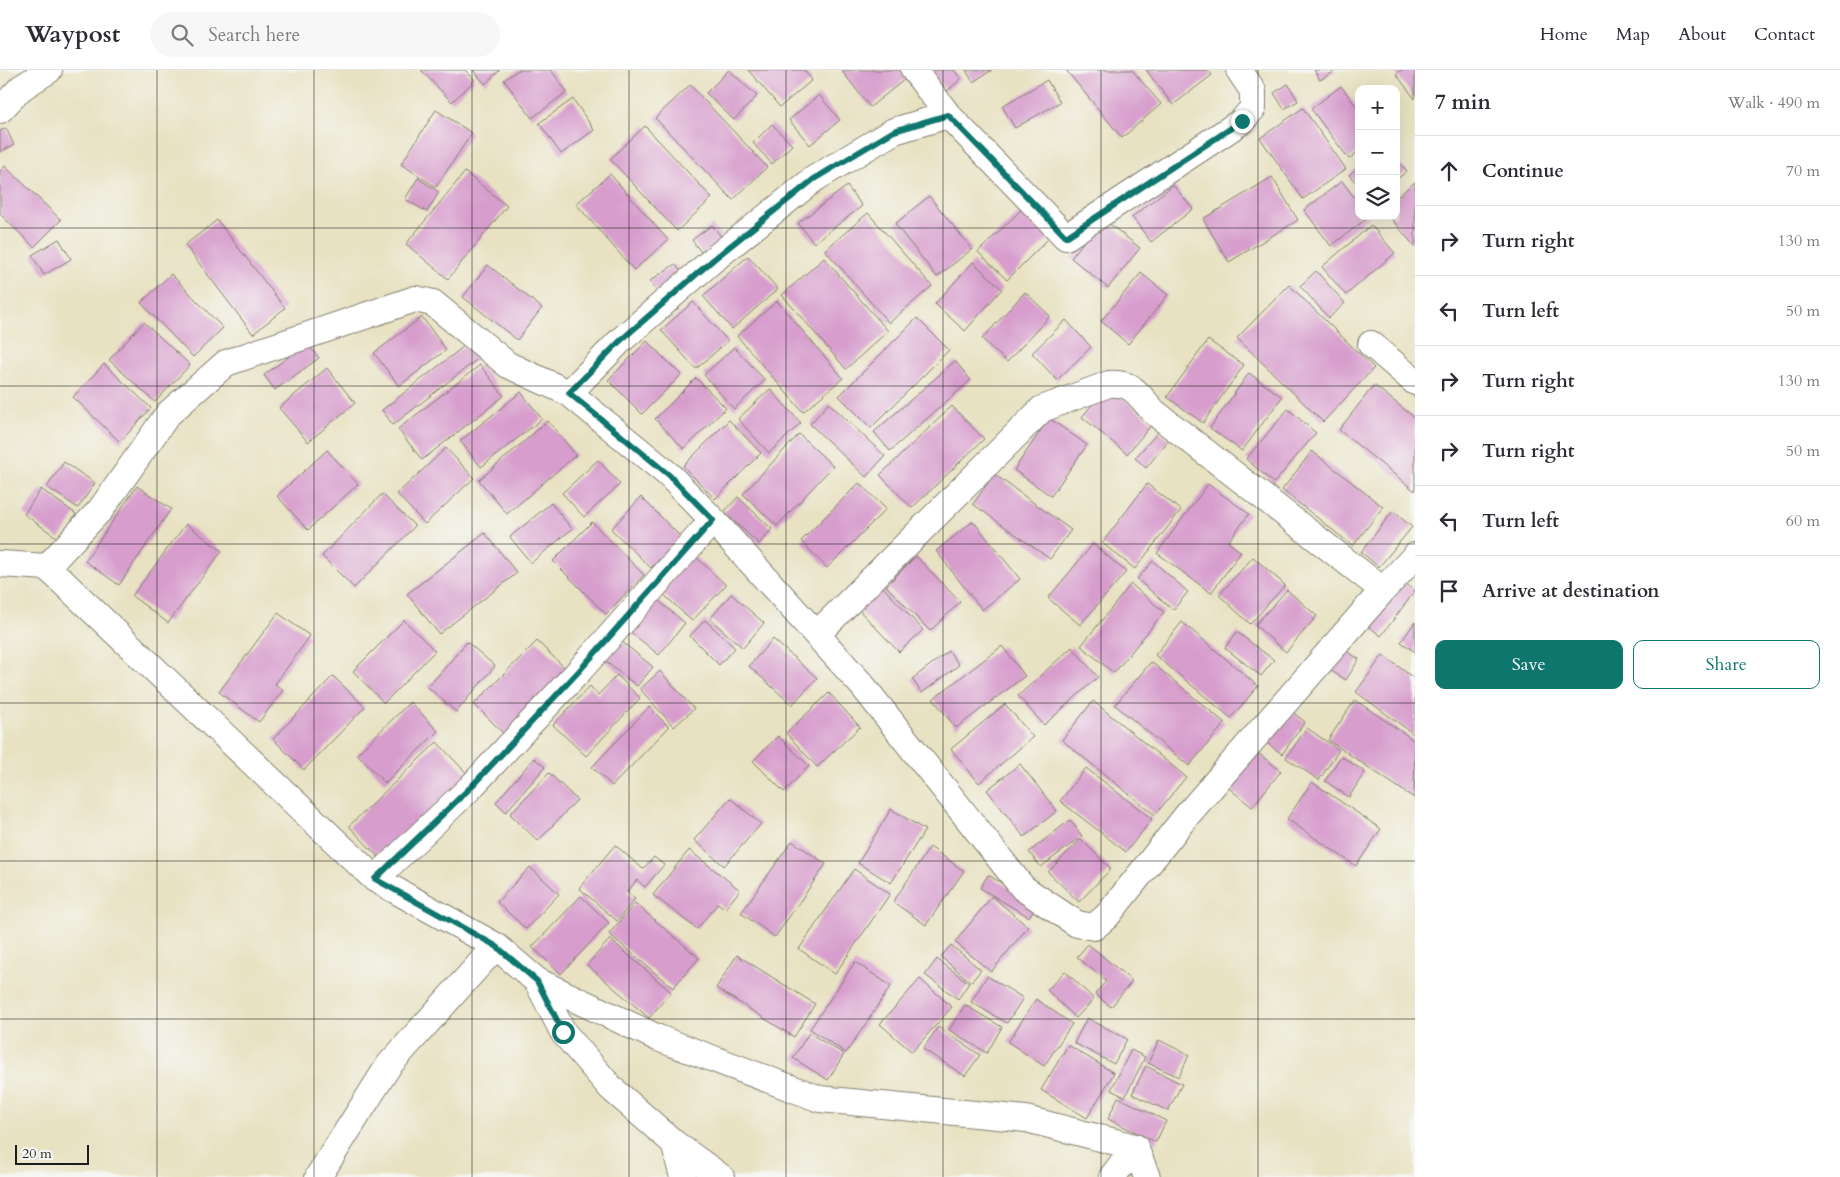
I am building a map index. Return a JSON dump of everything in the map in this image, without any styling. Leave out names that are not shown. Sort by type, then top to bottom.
[{"type":"street","points":[[0,110],[21,88],[49,70]]},
{"type":"street","points":[[914,70],[948,115],[1066,237],[1242,121],[1253,108],[1253,91],[1239,70]]},
{"type":"street","points":[[569,393],[620,341],[714,259],[814,179],[894,131],[948,115]]},
{"type":"street","points":[[47,567],[100,509],[168,414],[226,363],[288,344],[367,314],[416,299],[434,303],[508,365],[569,393],[669,475],[713,520],[862,685],[1023,888],[1077,924],[1094,926],[1107,916],[1188,814],[1382,590],[1415,556]]},
{"type":"street","points":[[1372,344],[1415,382]]},
{"type":"street","points":[[817,634],[1042,409],[1109,384],[1119,383],[1130,386],[1154,412],[1382,590]]},
{"type":"street","points":[[375,879],[470,788],[579,671],[713,520]]},
{"type":"street","points":[[0,564],[47,567],[375,879],[496,946],[537,981],[658,1038],[820,1099],[1026,1119],[1135,1147]]},
{"type":"street","points":[[318,1177],[389,1066],[496,946]]},
{"type":"street","points":[[537,981],[563,1032],[611,1088],[674,1142],[721,1177]]},
{"type":"street","points":[[674,1142],[683,1177]]},
{"type":"street","points":[[1112,1177],[1135,1147]]},
{"type":"street","points":[[1135,1147],[1147,1177]]},
{"type":"building","points":[[421,70],[465,70],[475,80],[452,102]]},
{"type":"building","points":[[473,70],[500,70],[485,84]]},
{"type":"building","points":[[518,70],[551,70],[567,92],[532,118],[504,80]]},
{"type":"building","points":[[729,70],[757,96],[734,120],[706,93]]},
{"type":"building","points":[[748,70],[804,70],[812,80],[780,107]]},
{"type":"building","points":[[841,70],[904,70],[909,76],[870,107]]},
{"type":"building","points":[[929,70],[954,70],[961,79],[947,91]]},
{"type":"building","points":[[966,70],[992,70],[973,82]]},
{"type":"building","points":[[1066,70],[1132,70],[1161,104],[1122,138]]},
{"type":"building","points":[[1146,70],[1208,70],[1212,75],[1173,105]]},
{"type":"building","points":[[1314,70],[1337,70],[1320,80]]},
{"type":"building","points":[[1401,70],[1415,70],[1415,99],[1396,74]]},
{"type":"building","points":[[1047,80],[1060,102],[1015,128],[1002,106]]},
{"type":"building","points":[[1288,84],[1298,101],[1284,109],[1274,93]]},
{"type":"building","points":[[690,85],[767,167],[733,200],[655,118]]},
{"type":"building","points":[[1341,86],[1355,105],[1355,154],[1349,159],[1311,109]]},
{"type":"building","points":[[819,95],[840,120],[810,145],[789,120]]},
{"type":"building","points":[[573,99],[594,130],[561,154],[539,123]]},
{"type":"building","points":[[1303,108],[1346,169],[1303,199],[1260,138]]},
{"type":"building","points":[[436,110],[472,133],[436,187],[401,164]]},
{"type":"building","points":[[772,124],[792,145],[772,164],[753,143]]},
{"type":"building","points":[[645,126],[712,198],[677,231],[610,159]]},
{"type":"building","points":[[6,128],[14,145],[0,152],[0,131]]},
{"type":"building","points":[[1400,163],[1407,171],[1400,177]]},
{"type":"building","points":[[5,166],[61,220],[34,247],[0,214],[0,171]]},
{"type":"building","points":[[1355,170],[1355,182],[1349,175]]},
{"type":"building","points":[[465,172],[507,206],[448,279],[406,244]]},
{"type":"building","points":[[610,174],[668,240],[634,270],[576,204]]},
{"type":"building","points":[[1272,177],[1298,220],[1229,262],[1203,219]]},
{"type":"building","points":[[418,178],[439,192],[427,212],[405,199]]},
{"type":"building","points":[[1342,181],[1355,199],[1355,220],[1365,220],[1331,246],[1304,210]]},
{"type":"building","points":[[1415,182],[1415,247],[1392,220],[1400,220],[1400,195]]},
{"type":"building","points":[[1173,185],[1193,209],[1151,242],[1132,217]]},
{"type":"building","points":[[847,186],[862,206],[814,243],[798,223]]},
{"type":"building","points":[[929,196],[972,249],[937,277],[895,224]]},
{"type":"building","points":[[1021,210],[1049,238],[1007,280],[978,252]]},
{"type":"building","points":[[868,213],[932,286],[889,323],[825,250]]},
{"type":"building","points":[[1102,218],[1140,248],[1108,288],[1071,258]]},
{"type":"building","points":[[217,220],[285,308],[253,334],[185,245]]},
{"type":"building","points":[[712,225],[723,239],[703,255],[692,240]]},
{"type":"building","points":[[1371,225],[1395,253],[1346,295],[1322,267]]},
{"type":"building","points":[[59,239],[71,259],[44,275],[32,255]]},
{"type":"building","points":[[748,256],[778,289],[732,329],[703,296]]},
{"type":"building","points":[[824,258],[888,331],[846,369],[782,295]]},
{"type":"building","points":[[973,262],[1002,289],[965,331],[935,304]]},
{"type":"building","points":[[675,264],[684,276],[658,294],[650,281]]},
{"type":"building","points":[[488,265],[542,308],[517,340],[463,297]]},
{"type":"building","points":[[1316,271],[1345,303],[1329,318],[1300,286]]},
{"type":"building","points":[[1141,273],[1168,295],[1128,344],[1101,321]]},
{"type":"building","points":[[171,274],[223,328],[193,357],[141,303]]},
{"type":"building","points":[[1289,285],[1374,368],[1323,422],[1237,338]]},
{"type":"building","points":[[1025,292],[1050,316],[1007,362],[982,339]]},
{"type":"building","points":[[777,301],[843,378],[803,412],[737,336]]},
{"type":"building","points":[[693,302],[728,341],[696,369],[661,330]]},
{"type":"building","points":[[422,317],[446,350],[399,386],[374,353]]},
{"type":"building","points":[[917,318],[949,350],[871,428],[839,396]]},
{"type":"building","points":[[1066,320],[1091,347],[1057,380],[1032,353]]},
{"type":"building","points":[[144,322],[190,365],[155,402],[109,360]]},
{"type":"building","points":[[1208,340],[1244,365],[1203,423],[1167,397]]},
{"type":"building","points":[[647,341],[681,375],[642,414],[608,380]]},
{"type":"building","points":[[307,343],[319,358],[275,390],[264,375]]},
{"type":"building","points":[[468,343],[480,357],[393,425],[382,410]]},
{"type":"building","points":[[734,347],[765,380],[734,409],[704,375]]},
{"type":"building","points":[[955,361],[971,380],[890,451],[874,432]]},
{"type":"building","points":[[104,364],[151,408],[120,442],[73,397]]},
{"type":"building","points":[[480,365],[504,396],[422,460],[398,429]]},
{"type":"building","points":[[327,368],[355,403],[308,442],[279,408]]},
{"type":"building","points":[[1249,373],[1282,397],[1242,451],[1210,428]]},
{"type":"building","points":[[696,378],[726,408],[684,449],[655,419]]},
{"type":"building","points":[[1108,385],[1153,423],[1127,454],[1082,417]]},
{"type":"building","points":[[1374,385],[1415,418],[1415,491],[1339,430]]},
{"type":"building","points":[[770,389],[801,423],[769,453],[738,419]]},
{"type":"building","points":[[521,392],[542,419],[481,467],[460,441]]},
{"type":"building","points":[[829,403],[885,456],[866,477],[810,424]]},
{"type":"building","points":[[952,406],[984,439],[912,508],[880,475]]},
{"type":"building","points":[[1288,409],[1316,433],[1274,483],[1246,459]]},
{"type":"building","points":[[1049,418],[1087,445],[1051,496],[1014,470]]},
{"type":"building","points":[[729,420],[761,453],[715,499],[683,466]]},
{"type":"building","points":[[548,421],[576,455],[507,514],[479,480]]},
{"type":"building","points":[[1159,431],[1169,440],[1146,468],[1135,458]]},
{"type":"building","points":[[799,434],[833,466],[777,526],[743,494]]},
{"type":"building","points":[[446,448],[474,478],[425,524],[397,494]]},
{"type":"building","points":[[327,450],[358,484],[308,530],[277,496]]},
{"type":"building","points":[[1312,451],[1383,507],[1353,546],[1282,490]]},
{"type":"building","points":[[598,460],[620,484],[584,517],[562,493]]},
{"type":"building","points":[[64,462],[95,483],[78,508],[47,487]]},
{"type":"building","points":[[994,474],[1071,530],[1050,559],[973,504]]},
{"type":"building","points":[[859,483],[886,509],[827,568],[801,541]]},
{"type":"building","points":[[1147,484],[1181,510],[1135,569],[1102,543]]},
{"type":"building","points":[[1208,484],[1249,514],[1228,542],[1241,552],[1211,593],[1157,553]]},
{"type":"building","points":[[137,486],[171,509],[119,585],[85,561]]},
{"type":"building","points":[[41,489],[76,514],[59,539],[24,514]]},
{"type":"building","points":[[382,494],[415,526],[354,588],[322,556]]},
{"type":"building","points":[[641,497],[681,537],[651,568],[611,529]]},
{"type":"building","points":[[738,497],[772,529],[759,544],[724,512]]},
{"type":"building","points":[[551,503],[572,529],[531,563],[510,537]]},
{"type":"building","points":[[1393,511],[1412,527],[1379,567],[1361,552]]},
{"type":"building","points":[[973,521],[1020,579],[982,610],[936,551]]},
{"type":"building","points":[[592,522],[644,575],[606,614],[553,561]]},
{"type":"building","points":[[186,524],[222,551],[168,623],[132,596]]},
{"type":"building","points":[[485,533],[517,573],[439,634],[407,594]]},
{"type":"building","points":[[1093,544],[1126,572],[1080,625],[1048,598]]},
{"type":"building","points":[[694,555],[726,585],[692,621],[660,591]]},
{"type":"building","points":[[916,556],[960,602],[930,631],[886,586]]},
{"type":"building","points":[[1253,557],[1285,585],[1250,624],[1219,595]]},
{"type":"building","points":[[1153,561],[1188,592],[1173,610],[1137,579]]},
{"type":"building","points":[[1401,580],[1415,591],[1381,636],[1367,625]]},
{"type":"building","points":[[1131,584],[1164,612],[1114,673],[1081,646]]},
{"type":"building","points":[[881,585],[923,630],[899,652],[857,608]]},
{"type":"building","points":[[1287,590],[1317,616],[1286,652],[1255,625]]},
{"type":"building","points":[[731,594],[764,623],[743,648],[710,619]]},
{"type":"building","points":[[654,597],[685,623],[659,655],[628,630]]},
{"type":"building","points":[[278,613],[310,636],[275,684],[283,690],[259,722],[219,692]]},
{"type":"building","points":[[404,620],[435,651],[384,703],[353,671]]},
{"type":"building","points":[[705,620],[735,648],[719,665],[690,636]]},
{"type":"building","points":[[1182,622],[1258,686],[1231,718],[1155,655]]},
{"type":"building","points":[[1415,622],[1415,652],[1401,642]]},
{"type":"building","points":[[1237,632],[1274,660],[1261,676],[1225,648]]},
{"type":"building","points":[[773,639],[817,678],[792,705],[749,666]]},
{"type":"building","points":[[537,641],[569,672],[506,736],[474,704]]},
{"type":"building","points":[[621,641],[653,667],[637,686],[605,661]]},
{"type":"building","points":[[467,642],[495,666],[456,712],[428,687]]},
{"type":"building","points":[[1002,646],[1025,676],[956,728],[933,699]]},
{"type":"building","points":[[1072,647],[1098,677],[1044,725],[1018,696]]},
{"type":"building","points":[[1343,649],[1359,659],[1346,680],[1330,670]]},
{"type":"building","points":[[949,651],[959,665],[922,693],[912,679]]},
{"type":"building","points":[[1383,655],[1415,679],[1415,735],[1356,692]]},
{"type":"building","points":[[1151,662],[1225,723],[1189,766],[1115,705]]},
{"type":"building","points":[[660,671],[694,709],[674,727],[640,689]]},
{"type":"building","points":[[617,675],[640,698],[586,756],[553,725],[590,686],[598,695]]},
{"type":"building","points":[[333,676],[365,707],[304,770],[273,739]]},
{"type":"building","points":[[829,693],[860,727],[817,767],[786,733]]},
{"type":"building","points":[[1355,700],[1415,741],[1414,798],[1328,740]]},
{"type":"building","points":[[1093,701],[1186,777],[1155,815],[1062,740]]},
{"type":"building","points":[[410,702],[438,731],[385,783],[357,754]]},
{"type":"building","points":[[1005,704],[1033,737],[979,783],[951,749]]},
{"type":"building","points":[[649,707],[669,727],[612,786],[592,767]]},
{"type":"building","points":[[1290,710],[1305,722],[1282,754],[1267,743]]},
{"type":"building","points":[[1307,728],[1339,750],[1319,780],[1286,758]]},
{"type":"building","points":[[778,736],[809,766],[784,792],[753,761]]},
{"type":"building","points":[[437,742],[472,779],[384,863],[349,826]]},
{"type":"building","points":[[1253,749],[1281,771],[1252,807],[1224,784]]},
{"type":"building","points":[[1341,756],[1365,772],[1349,797],[1325,781]]},
{"type":"building","points":[[534,758],[545,767],[506,812],[496,802]]},
{"type":"building","points":[[1020,764],[1057,811],[1024,837],[987,790]]},
{"type":"building","points":[[1086,768],[1152,819],[1126,852],[1060,801]]},
{"type":"building","points":[[549,773],[577,800],[538,841],[510,814]]},
{"type":"building","points":[[1312,782],[1381,829],[1356,866],[1287,819]]},
{"type":"building","points":[[730,798],[761,824],[724,866],[694,840]]},
{"type":"building","points":[[891,809],[925,830],[891,883],[858,863]]},
{"type":"building","points":[[1070,820],[1082,836],[1041,867],[1029,852]]},
{"type":"building","points":[[1081,839],[1111,869],[1079,902],[1048,872]]},
{"type":"building","points":[[792,841],[826,864],[775,937],[741,913]]},
{"type":"building","points":[[615,845],[643,869],[654,857],[664,865],[645,887],[637,880],[627,892],[635,899],[617,921],[579,888]]},
{"type":"building","points":[[930,847],[964,871],[926,925],[893,902]]},
{"type":"building","points":[[689,850],[740,890],[725,909],[718,903],[697,929],[653,895]]},
{"type":"building","points":[[530,867],[559,894],[526,929],[497,902]]},
{"type":"building","points":[[854,869],[890,894],[835,974],[799,949]]},
{"type":"building","points":[[988,875],[1037,904],[1029,917],[980,888]]},
{"type":"building","points":[[581,896],[609,923],[561,974],[532,947]]},
{"type":"building","points":[[992,896],[1028,927],[991,972],[955,942]]},
{"type":"building","points":[[635,903],[699,958],[673,988],[609,934]]},
{"type":"building","points":[[610,939],[671,992],[649,1018],[587,965]]},
{"type":"building","points":[[1088,944],[1132,981],[1111,1007],[1095,994],[1106,981],[1077,957]]},
{"type":"building","points":[[951,945],[981,970],[971,982],[941,957]]},
{"type":"building","points":[[737,955],[815,1004],[794,1037],[716,988]]},
{"type":"building","points":[[937,959],[969,983],[958,999],[925,975]]},
{"type":"building","points":[[855,962],[891,986],[846,1053],[810,1029]]},
{"type":"building","points":[[1065,971],[1094,999],[1076,1018],[1047,990]]},
{"type":"building","points":[[987,976],[1023,998],[1007,1023],[971,1002]]},
{"type":"building","points":[[920,979],[952,1007],[912,1052],[880,1024]]},
{"type":"building","points":[[1036,999],[1072,1024],[1044,1066],[1008,1042]]},
{"type":"building","points":[[965,1005],[1002,1027],[987,1053],[949,1030]]},
{"type":"building","points":[[1087,1018],[1127,1039],[1114,1064],[1074,1043]]},
{"type":"building","points":[[938,1027],[980,1055],[965,1076],[923,1049]]},
{"type":"building","points":[[809,1033],[844,1054],[828,1080],[793,1058]]},
{"type":"building","points":[[1159,1040],[1189,1055],[1179,1077],[1148,1063]]},
{"type":"building","points":[[1068,1045],[1114,1073],[1087,1118],[1041,1090]]},
{"type":"building","points":[[1131,1050],[1145,1057],[1125,1097],[1111,1090]]},
{"type":"building","points":[[1146,1066],[1182,1084],[1168,1111],[1132,1094]]},
{"type":"building","points":[[1118,1097],[1166,1121],[1156,1142],[1108,1119]]},
{"type":"route","points":[[563,1032],[537,981],[496,946],[375,879],[470,788],[579,671],[713,520],[669,475],[569,393],[620,341],[714,259],[779,206],[814,179],[894,131],[948,115],[1066,237],[1242,121]]}]
